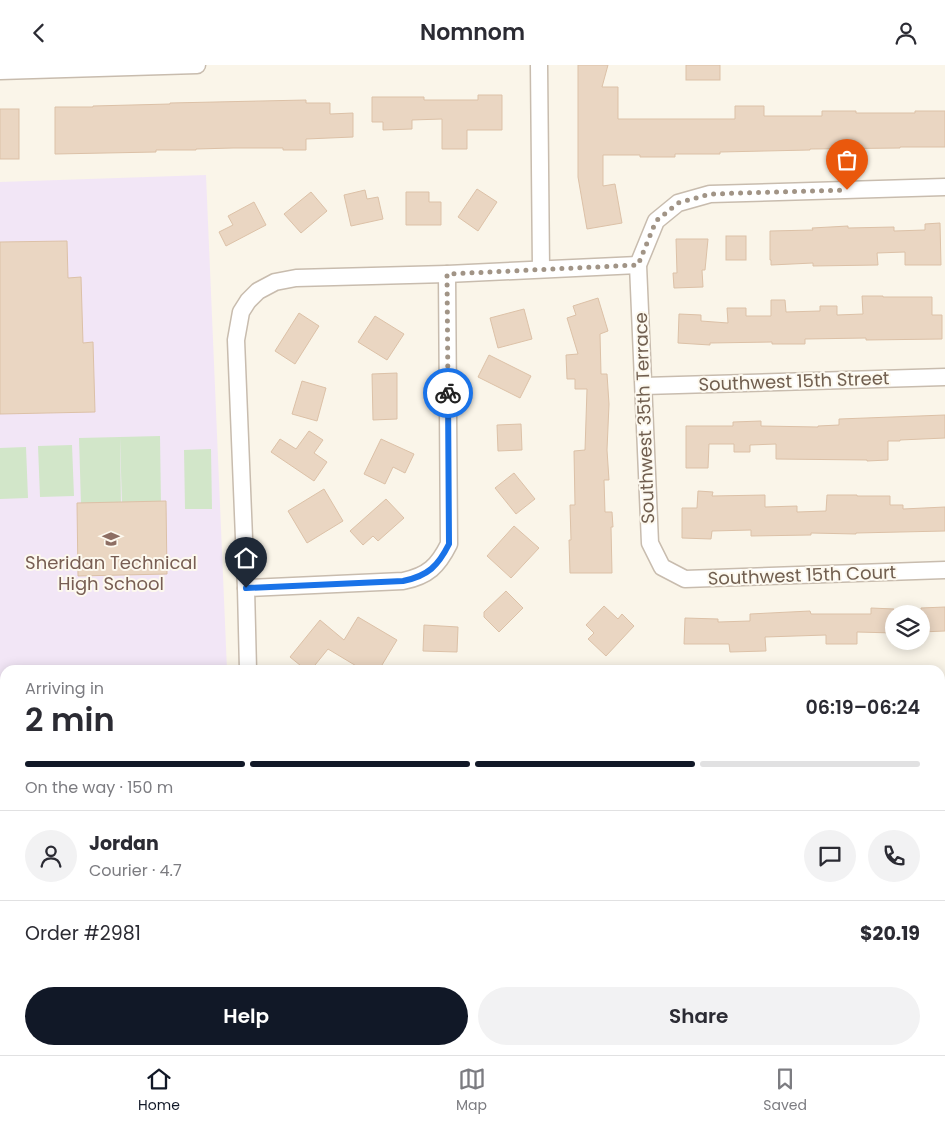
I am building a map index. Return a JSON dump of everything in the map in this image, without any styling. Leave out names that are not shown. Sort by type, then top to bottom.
[{"type":"street","points":[[0,71],[40,67],[197,65]]},
{"type":"street","points":[[539,65],[541,269]]},
{"type":"street","points":[[248,665],[236,340],[241,312],[258,291],[275,282],[296,278],[447,274],[638,265],[656,221],[678,203],[710,194],[945,187]]},
{"type":"street","name":"Southwest 35th Terrace","points":[[638,265],[650,543],[662,567]]},
{"type":"street","points":[[246,588],[403,581],[415,579],[426,573],[440,561],[449,544],[447,274]]},
{"type":"street","name":"Southwest 15th Street","points":[[644,386],[945,377]]},
{"type":"street","name":"Southwest 15th Court","points":[[662,567],[685,579],[945,570]]},
{"type":"shaded area","name":"Sheridan Technical High School","points":[[206,175],[227,665],[0,665],[0,182]]},
{"type":"green space","points":[[160,436],[161,504],[122,505],[120,437]]},
{"type":"green space","points":[[120,437],[121,505],[81,505],[79,438]]},
{"type":"green space","points":[[72,445],[74,496],[40,497],[38,446]]},
{"type":"green space","points":[[26,447],[28,498],[0,499],[0,448]]},
{"type":"green space","points":[[211,449],[212,509],[185,509],[184,450]]},
{"type":"building","points":[[578,65],[608,65],[602,87],[618,87],[618,119],[735,119],[735,106],[764,106],[764,116],[822,116],[822,111],[915,113],[915,111],[945,111],[945,147],[720,152],[720,154],[675,154],[675,157],[603,155],[603,186],[615,184],[622,223],[587,229],[578,177]]},
{"type":"building","points":[[686,65],[720,65],[720,80],[686,80]]},
{"type":"building","points":[[478,95],[502,95],[502,130],[467,130],[467,149],[442,149],[442,119],[412,120],[412,129],[383,130],[383,122],[372,122],[372,97],[424,97],[424,100],[478,100]]},
{"type":"building","points":[[306,100],[306,103],[330,103],[330,114],[353,113],[353,137],[306,139],[306,150],[233,148],[55,154],[55,107]]},
{"type":"building","points":[[0,109],[19,109],[19,159],[0,159]]},
{"type":"building","points":[[477,189],[497,202],[478,231],[458,217]]},
{"type":"building","points":[[365,190],[367,199],[378,197],[383,219],[351,226],[344,195]]},
{"type":"building","points":[[311,192],[327,211],[301,233],[284,214]]},
{"type":"building","points":[[406,192],[429,192],[429,202],[441,202],[441,225],[406,225]]},
{"type":"building","points":[[254,202],[266,225],[226,246],[219,232],[233,225],[228,216]]},
{"type":"building","points":[[940,223],[941,265],[905,265],[905,252],[877,253],[878,265],[813,266],[813,263],[771,265],[770,231],[813,230],[812,228],[848,226],[848,228],[894,227],[894,231],[925,230],[925,224]]},
{"type":"building","points":[[726,236],[746,236],[746,260],[726,260]]},
{"type":"building","points":[[676,239],[708,239],[705,270],[702,270],[703,287],[674,288],[673,273],[677,273]]},
{"type":"building","points":[[67,241],[68,278],[81,277],[83,343],[93,342],[95,412],[0,414],[0,242]]},
{"type":"building","points":[[862,296],[932,297],[932,315],[942,315],[942,339],[805,339],[805,344],[772,344],[772,342],[710,343],[710,345],[678,343],[679,314],[701,315],[701,321],[728,323],[727,308],[746,308],[746,316],[771,316],[771,300],[785,300],[786,312],[820,311],[820,306],[837,306],[837,315],[863,314]]},
{"type":"building","points":[[598,298],[608,331],[600,334],[601,374],[607,374],[609,404],[607,450],[609,480],[604,480],[605,512],[612,512],[612,573],[570,573],[570,505],[575,505],[574,451],[585,450],[587,389],[575,389],[575,379],[567,379],[566,355],[578,354],[567,318],[576,315],[573,306]]},
{"type":"building","points":[[524,309],[532,339],[498,348],[490,318]]},
{"type":"building","points":[[299,313],[319,326],[295,364],[275,351]]},
{"type":"building","points":[[375,316],[404,334],[387,360],[358,342]]},
{"type":"building","points":[[489,355],[531,376],[520,398],[478,377]]},
{"type":"building","points":[[397,373],[397,419],[373,420],[372,374]]},
{"type":"building","points":[[302,381],[326,388],[317,421],[292,414]]},
{"type":"building","points":[[945,415],[945,438],[888,441],[888,460],[776,459],[776,444],[750,445],[750,452],[734,452],[734,444],[709,444],[708,468],[686,468],[686,426],[733,426],[733,422],[761,421],[761,426],[818,427],[839,425],[839,419]]},
{"type":"building","points":[[521,424],[522,450],[498,451],[497,425]]},
{"type":"building","points":[[309,431],[323,440],[314,453],[327,462],[314,481],[271,452],[280,439],[296,449]]},
{"type":"building","points":[[381,439],[414,454],[405,473],[393,467],[385,484],[364,474]]},
{"type":"building","points":[[514,473],[535,499],[516,514],[495,488]]},
{"type":"building","points":[[324,489],[343,521],[307,543],[288,511]]},
{"type":"building","points":[[698,491],[713,492],[712,496],[765,495],[765,507],[797,506],[797,512],[826,511],[827,495],[890,496],[890,505],[903,505],[903,509],[945,507],[945,531],[751,536],[751,530],[712,531],[711,539],[682,538],[682,508],[697,508]]},
{"type":"building","points":[[386,499],[404,518],[378,541],[373,536],[363,545],[350,531]]},
{"type":"building","points":[[166,501],[167,574],[78,576],[77,503]]},
{"type":"building","points":[[514,526],[539,548],[511,578],[487,556]]},
{"type":"building","points":[[506,591],[523,608],[499,632],[484,617],[484,612]]},
{"type":"building","points":[[604,606],[618,619],[622,614],[634,626],[606,656],[588,639],[594,633],[586,625]]},
{"type":"building","points":[[945,607],[945,631],[930,632],[930,608]]},
{"type":"building","points":[[871,608],[885,609],[885,633],[857,632],[857,644],[826,644],[826,635],[765,637],[766,651],[730,652],[729,644],[684,644],[685,618],[718,619],[718,622],[750,621],[750,614],[810,611],[811,614],[871,614]]},
{"type":"building","points":[[358,617],[397,640],[382,665],[355,665],[328,649],[315,665],[300,665],[290,657],[320,620],[344,640]]},
{"type":"building","points":[[424,625],[458,627],[457,652],[423,651]]},
{"type":"way so far","points":[[448,393],[447,274],[638,265],[656,221],[678,203],[710,194],[847,190]]},
{"type":"place","name":"Sheridan Technical High School","points":[[111,539]]},
{"type":"route","points":[[246,588],[403,581],[415,579],[426,573],[440,561],[449,544],[448,393]]}]
